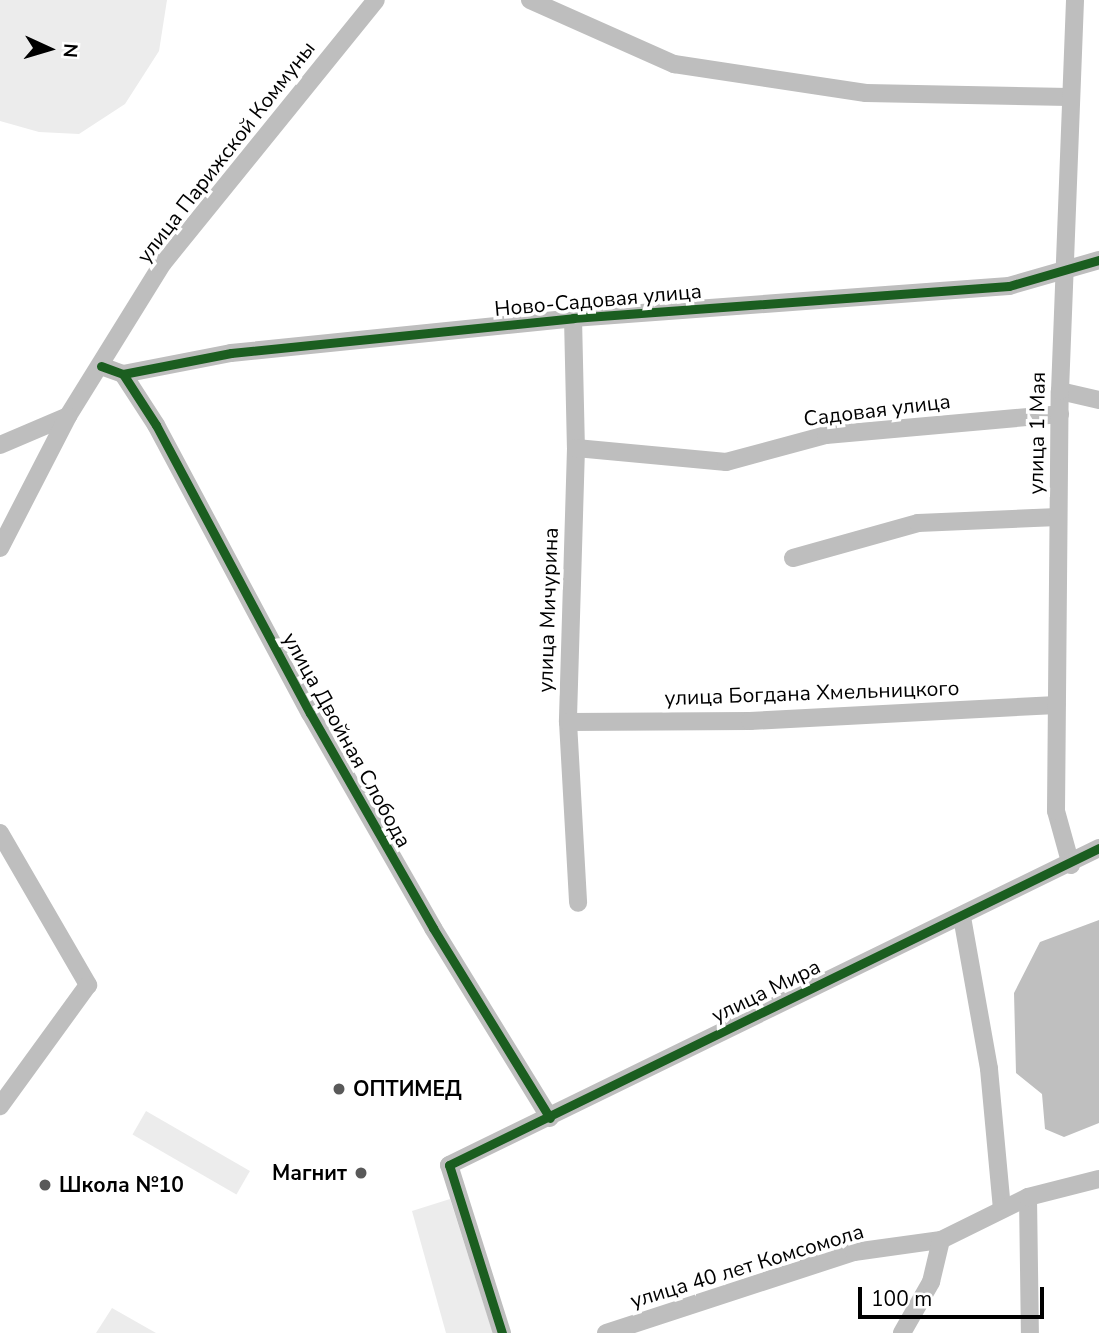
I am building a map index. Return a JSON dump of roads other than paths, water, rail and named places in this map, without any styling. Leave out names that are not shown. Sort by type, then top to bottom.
[{"type":"street","name":"улица Парижской Коммуны","points":[[0,548],[68,416],[163,263],[376,0]]},
{"type":"street","points":[[530,0],[674,64],[866,93],[1069,97]]},
{"type":"street","name":"улица 1 Мая","points":[[1071,865],[1056,811],[1060,391],[1069,97],[1075,0]]},
{"type":"street","name":"Ново-Садовая улица","points":[[123,374],[230,353],[573,318],[1009,286],[1099,260]]},
{"type":"street","name":"улица Мичурина","points":[[573,318],[576,448],[568,722],[578,902]]},
{"type":"street","points":[[101,366],[123,374]]},
{"type":"street","name":"улица Двойная Слобода","points":[[123,374],[156,425],[310,713],[433,928],[550,1118]]},
{"type":"street","points":[[1060,391],[1099,400]]},
{"type":"street","name":"Садовая улица","points":[[576,448],[726,462],[826,435],[1060,414]]},
{"type":"street","points":[[0,445],[68,416]]},
{"type":"street","points":[[793,558],[918,523],[1058,517]]},
{"type":"street","name":"улица Богдана Хмельницкого","points":[[568,722],[750,721],[1057,705]]},
{"type":"street","points":[[0,833],[88,985],[0,1106]]},
{"type":"street","name":"улица Мира","points":[[502,1333],[449,1166],[1071,865],[1099,848]]},
{"type":"street","points":[[962,917],[989,1069],[1002,1208]]},
{"type":"street","name":"улица 40 лет Комсомола","points":[[606,1333],[854,1252],[941,1240],[1028,1197],[1099,1179]]},
{"type":"street","points":[[1028,1197],[1030,1333]]},
{"type":"street","points":[[902,1333],[931,1282],[941,1240]]},
{"type":"place","name":"ОПТИМЕД","points":[[339,1089]]},
{"type":"place","name":"Магнит","points":[[361,1173]]},
{"type":"place","name":"Школа №10","points":[[45,1185]]}]
